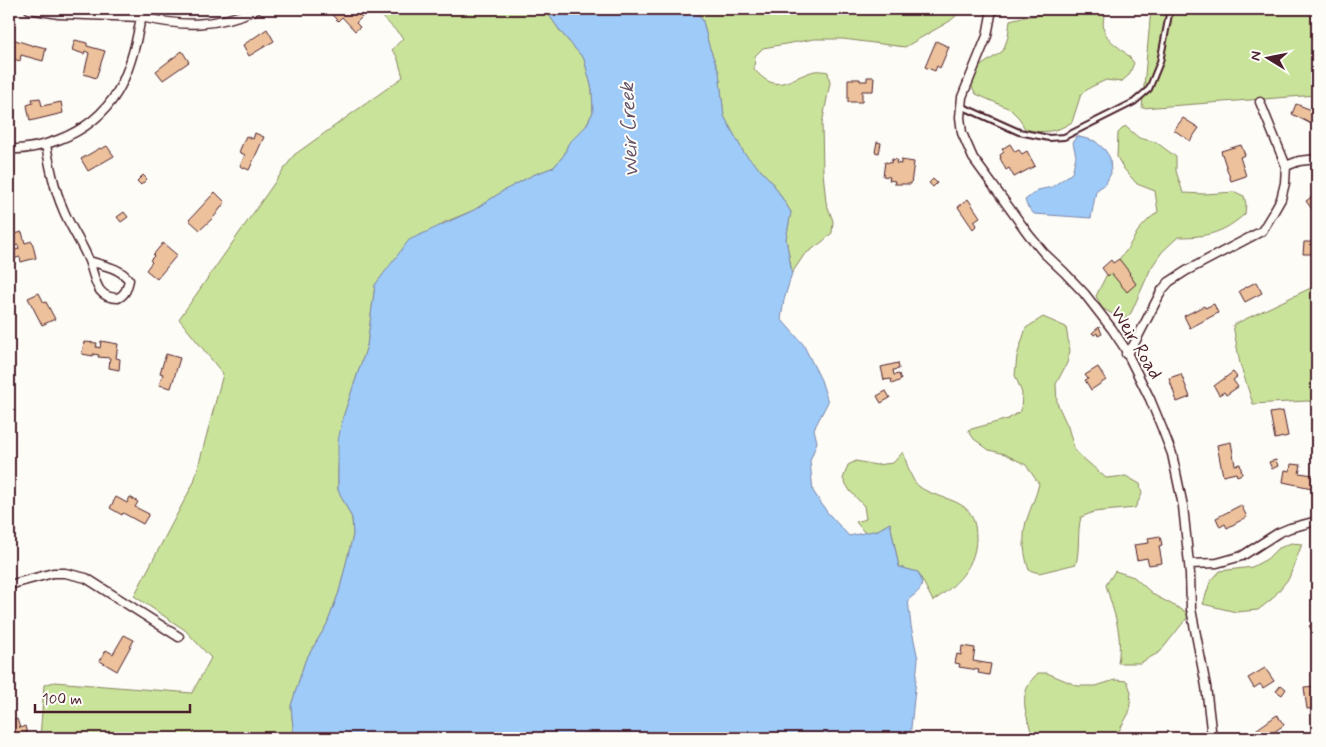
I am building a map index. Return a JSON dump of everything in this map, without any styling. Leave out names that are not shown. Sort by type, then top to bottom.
[{"type":"street","points":[[29,9],[59,14],[141,13],[163,22],[198,25],[219,22],[257,9]]},
{"type":"street","name":"Weir Road","points":[[992,9],[987,36],[968,79],[961,106],[962,133],[973,158],[1034,241],[1084,294],[1112,329],[1124,347],[1150,399],[1172,454],[1183,506],[1190,564],[1191,609],[1206,686],[1212,738]]},
{"type":"street","points":[[9,149],[46,145],[83,128],[99,116],[116,96],[125,79],[134,53],[141,13]]},
{"type":"street","points":[[1126,354],[1133,346],[1162,290],[1175,277],[1262,231],[1280,199],[1285,183],[1286,166],[1260,102]]},
{"type":"street","points":[[46,145],[51,175],[63,210],[89,262],[98,289],[104,296],[118,298],[126,292],[129,280],[124,273],[117,269],[89,262]]},
{"type":"street","points":[[1286,166],[1298,161],[1317,159]]},
{"type":"street","points":[[1190,564],[1230,560],[1242,556],[1278,533],[1317,521]]},
{"type":"street","points":[[9,585],[53,573],[65,573],[86,578],[179,637]]},
{"type":"lane","points":[[961,106],[1019,132],[1042,137],[1064,137],[1134,102],[1149,89],[1160,62],[1170,9]]},
{"type":"green space","points":[[375,9],[545,9],[560,31],[584,59],[592,89],[593,112],[586,126],[568,144],[564,155],[554,167],[533,175],[503,191],[474,210],[443,223],[388,269],[375,285],[367,346],[343,417],[338,469],[338,490],[352,518],[353,535],[339,592],[327,624],[305,661],[291,706],[294,738],[40,738],[44,685],[54,682],[192,693],[211,658],[185,630],[134,596],[194,482],[223,374],[179,319],[294,155],[403,77],[397,56],[392,50],[403,38]]},
{"type":"green space","points":[[695,9],[964,9],[950,21],[905,47],[843,39],[814,39],[763,48],[755,56],[754,69],[769,81],[775,83],[787,82],[811,72],[819,71],[828,72],[830,83],[822,124],[823,172],[826,202],[833,221],[832,233],[804,255],[792,273],[786,239],[791,212],[772,182],[744,153],[724,116],[719,72],[709,46],[703,21]]},
{"type":"green space","points":[[1052,9],[1106,9],[1103,20],[1106,35],[1134,63],[1129,75],[1121,82],[1106,80],[1081,94],[1072,122],[1050,131],[1032,131],[1025,129],[1019,118],[1010,109],[976,94],[969,82],[976,69],[1003,51],[1008,37],[1010,20],[1049,13]]},
{"type":"green space","points":[[1151,9],[1317,9],[1317,95],[1142,108]]},
{"type":"green space","points":[[1125,126],[1139,138],[1156,142],[1176,157],[1176,171],[1183,193],[1235,192],[1244,196],[1246,204],[1245,214],[1222,230],[1207,235],[1178,237],[1162,252],[1151,268],[1131,313],[1123,320],[1102,308],[1096,296],[1108,272],[1126,251],[1138,231],[1158,212],[1155,191],[1137,184],[1124,169],[1117,157],[1118,133]]},
{"type":"green space","points":[[1317,285],[1317,402],[1253,404],[1240,364],[1233,325]]},
{"type":"green space","points":[[1043,317],[1066,327],[1070,351],[1067,363],[1056,384],[1057,403],[1068,427],[1075,451],[1106,478],[1126,476],[1140,484],[1142,494],[1135,508],[1094,512],[1081,517],[1076,564],[1039,573],[1029,570],[1024,540],[1026,522],[1039,484],[1026,465],[1005,454],[989,450],[974,439],[968,430],[1008,419],[1021,411],[1022,393],[1015,375],[1017,356],[1026,328]]},
{"type":"green space","points":[[903,452],[914,481],[918,486],[956,502],[967,509],[975,526],[975,550],[966,570],[952,587],[933,601],[918,572],[899,567],[890,523],[878,530],[865,533],[856,522],[866,519],[864,506],[850,491],[843,479],[848,465],[856,461],[876,465],[893,463]]},
{"type":"green space","points":[[1291,543],[1302,544],[1289,578],[1272,599],[1258,610],[1236,612],[1203,604],[1210,582],[1220,571],[1252,567],[1267,559],[1277,549]]},
{"type":"green space","points":[[1115,571],[1134,577],[1154,595],[1190,614],[1160,652],[1140,663],[1118,663],[1119,632],[1106,585]]},
{"type":"green space","points":[[1038,673],[1047,673],[1078,686],[1096,686],[1115,680],[1127,681],[1131,692],[1129,713],[1115,738],[1033,738],[1026,712],[1025,696],[1027,688]]},
{"type":"water","name":"Weir Creek","points":[[545,9],[695,9],[703,21],[709,46],[719,72],[724,116],[744,153],[772,182],[791,212],[786,239],[792,273],[784,300],[781,319],[803,344],[821,380],[828,402],[814,429],[817,442],[810,461],[813,491],[827,512],[849,536],[878,530],[890,523],[899,567],[918,572],[920,577],[922,585],[916,594],[908,600],[918,659],[910,738],[294,738],[291,706],[305,661],[327,624],[339,592],[353,535],[352,518],[338,490],[338,441],[343,417],[367,346],[375,285],[409,240],[474,210],[503,191],[533,175],[554,167],[564,155],[568,144],[586,126],[593,112],[592,89],[584,59],[560,31]]},
{"type":"water","points":[[1076,136],[1095,141],[1105,150],[1110,158],[1111,173],[1106,183],[1096,191],[1091,218],[1034,214],[1027,206],[1025,200],[1038,190],[1052,187],[1072,173],[1076,156],[1073,143]]},
{"type":"building","points":[[334,9],[342,9],[345,13],[349,9],[359,9],[364,15],[356,23],[360,27],[355,31],[342,17],[338,21],[330,13]]},
{"type":"building","points":[[267,29],[274,41],[249,56],[243,45]]},
{"type":"building","points":[[9,38],[46,48],[43,61],[21,55],[20,61],[13,59],[14,54],[9,52]]},
{"type":"building","points":[[75,40],[87,43],[87,46],[105,51],[96,78],[84,74],[89,53],[85,51],[84,54],[72,50]]},
{"type":"building","points":[[936,41],[949,47],[940,68],[937,66],[935,71],[925,67]]},
{"type":"building","points":[[182,51],[189,62],[163,80],[156,71]]},
{"type":"building","points":[[867,77],[874,77],[873,91],[862,91],[862,102],[848,102],[848,79],[867,81]]},
{"type":"building","points":[[40,98],[42,106],[61,102],[63,113],[30,121],[27,105],[33,103],[32,99]]},
{"type":"building","points":[[1296,104],[1317,112],[1317,127],[1292,114]]},
{"type":"building","points":[[1183,118],[1199,128],[1190,141],[1174,130]]},
{"type":"building","points":[[255,133],[264,137],[249,170],[240,166],[245,155],[239,152],[246,136],[253,139]]},
{"type":"building","points":[[877,142],[881,143],[879,153],[875,152]]},
{"type":"building","points":[[1010,144],[1015,152],[1019,150],[1022,154],[1027,151],[1035,166],[1014,177],[1009,168],[1006,170],[1000,155],[1004,152],[1002,149]]},
{"type":"building","points":[[1241,145],[1245,155],[1240,157],[1246,176],[1231,181],[1221,151]]},
{"type":"building","points":[[107,146],[114,156],[88,171],[81,159]]},
{"type":"building","points":[[892,159],[897,160],[896,163],[901,164],[901,160],[914,162],[911,184],[894,184],[895,181],[889,180],[890,177],[883,176],[885,162],[891,163]]},
{"type":"building","points":[[143,175],[147,179],[141,185],[137,181]]},
{"type":"building","points":[[933,179],[937,183],[933,187],[929,183]]},
{"type":"building","points":[[215,192],[225,202],[214,217],[200,230],[189,220]]},
{"type":"building","points":[[1317,193],[1317,210],[1314,212],[1306,201]]},
{"type":"building","points":[[968,199],[980,217],[974,221],[977,225],[973,229],[958,207]]},
{"type":"building","points":[[124,212],[128,217],[121,222],[117,217]]},
{"type":"building","points":[[1313,231],[1317,231],[1317,254],[1303,254],[1304,242],[1313,242]]},
{"type":"building","points":[[22,232],[25,243],[32,241],[36,258],[21,262],[20,257],[13,259],[12,251],[19,249],[18,245],[14,246],[11,235]]},
{"type":"building","points":[[163,243],[177,255],[157,279],[146,270],[152,262],[150,260],[153,255]]},
{"type":"building","points":[[1119,259],[1136,284],[1127,292],[1111,273],[1108,276],[1102,268],[1111,260],[1113,263]]},
{"type":"building","points":[[1256,282],[1262,293],[1245,302],[1239,291]]},
{"type":"building","points":[[39,293],[55,319],[42,325],[28,298]]},
{"type":"building","points":[[1214,304],[1218,313],[1190,328],[1184,316],[1204,306],[1205,308]]},
{"type":"building","points":[[1099,327],[1102,334],[1098,336],[1097,333],[1094,335],[1092,333]]},
{"type":"building","points":[[101,341],[118,344],[116,358],[120,359],[119,370],[109,368],[110,358],[98,357],[99,355],[93,354],[93,356],[82,354],[84,342],[97,343],[96,347],[100,348]]},
{"type":"building","points":[[166,354],[180,358],[171,388],[159,385],[163,374],[160,373]]},
{"type":"building","points":[[898,363],[899,369],[893,370],[894,375],[899,374],[901,380],[892,384],[891,379],[884,380],[881,367]]},
{"type":"building","points":[[1098,367],[1106,380],[1091,390],[1085,380],[1088,379],[1085,375]]},
{"type":"building","points":[[1233,372],[1237,377],[1233,380],[1238,387],[1226,395],[1224,392],[1219,395],[1214,386]]},
{"type":"building","points":[[1181,374],[1190,397],[1177,402],[1169,378]]},
{"type":"building","points":[[886,391],[890,398],[881,403],[877,396]]},
{"type":"building","points":[[1283,411],[1288,436],[1275,439],[1270,413]]},
{"type":"building","points":[[1231,442],[1235,465],[1240,464],[1242,474],[1237,476],[1236,473],[1223,476],[1217,445]]},
{"type":"building","points":[[1276,460],[1278,466],[1272,469],[1269,462]]},
{"type":"building","points":[[1291,464],[1301,465],[1299,473],[1314,475],[1312,488],[1283,482],[1285,470],[1290,471]]},
{"type":"building","points":[[116,497],[127,503],[130,497],[138,502],[135,507],[149,514],[143,524],[110,508]]},
{"type":"building","points":[[1241,505],[1247,517],[1227,528],[1225,524],[1220,527],[1216,518]]},
{"type":"building","points":[[1160,536],[1162,545],[1159,546],[1162,563],[1149,565],[1147,558],[1137,560],[1134,545],[1149,543],[1148,538]]},
{"type":"building","points":[[1317,621],[1317,634],[1315,635],[1309,626]]},
{"type":"building","points":[[124,635],[134,640],[117,671],[100,661],[106,650],[113,654]]},
{"type":"building","points":[[962,646],[975,648],[973,661],[991,664],[989,675],[978,673],[979,670],[959,667],[960,664],[955,663],[957,654],[961,655]]},
{"type":"building","points":[[1265,668],[1274,681],[1263,688],[1260,684],[1254,688],[1248,678]]},
{"type":"building","points":[[1281,685],[1286,689],[1282,695],[1276,691]]},
{"type":"building","points":[[1317,686],[1317,708],[1307,709],[1304,687]]},
{"type":"building","points":[[1277,715],[1284,725],[1269,738],[1257,738],[1253,732]]},
{"type":"building","points":[[17,719],[20,728],[25,726],[28,738],[9,738],[9,721]]}]
